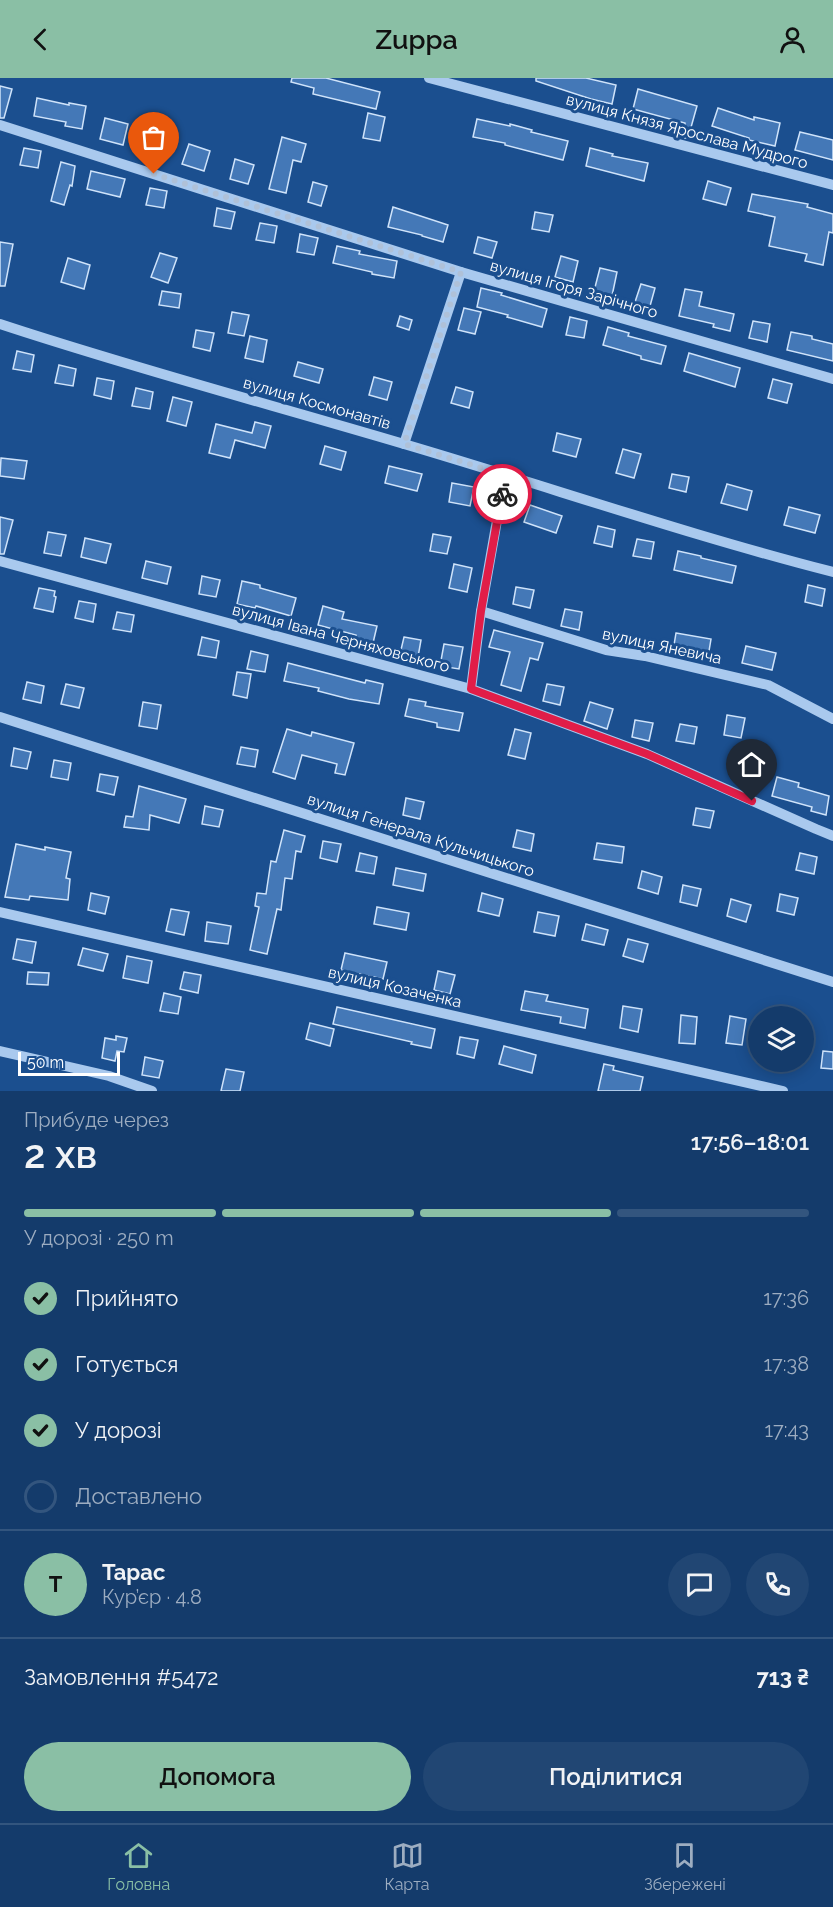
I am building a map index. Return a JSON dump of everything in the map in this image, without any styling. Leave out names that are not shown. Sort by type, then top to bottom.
[{"type":"street","name":"вулиця Князя Ярослава Мудрого","points":[[429,78],[833,185]]},
{"type":"street","name":"вулиця Ігоря Зарічного","points":[[0,125],[461,272],[833,379]]},
{"type":"street","points":[[404,444],[461,272]]},
{"type":"street","name":"вулиця Космонавтів","points":[[0,324],[92,354],[404,444],[723,543],[833,572]]},
{"type":"street","points":[[471,689],[481,611],[505,475]]},
{"type":"street","name":"вулиця Івана Черняховського","points":[[0,561],[471,689],[647,754],[833,836]]},
{"type":"street","name":"вулиця Яневича","points":[[481,611],[606,650],[645,656],[768,685],[833,719]]},
{"type":"street","name":"вулиця Генерала Кульчицького","points":[[0,717],[833,982]]},
{"type":"street","name":"вулиця Козаченка","points":[[0,912],[783,1091]]},
{"type":"street","points":[[0,1051],[109,1076],[152,1091]]},
{"type":"building","points":[[292,78],[326,78],[380,92],[376,109],[313,94],[314,88],[291,82]]},
{"type":"building","points":[[536,78],[586,78],[616,85],[612,104],[536,81]]},
{"type":"building","points":[[0,86],[12,89],[4,118],[0,118]]},
{"type":"building","points":[[638,89],[697,106],[688,138],[685,138],[685,123],[633,109]]},
{"type":"building","points":[[37,98],[86,106],[82,129],[65,126],[66,122],[34,116]]},
{"type":"building","points":[[718,108],[754,120],[754,117],[780,123],[775,146],[749,140],[749,138],[712,126]]},
{"type":"building","points":[[368,113],[385,117],[380,141],[363,138]]},
{"type":"building","points":[[105,118],[128,124],[123,145],[100,139]]},
{"type":"building","points":[[477,119],[510,126],[510,124],[568,141],[563,160],[505,145],[505,143],[473,137]]},
{"type":"building","points":[[154,130],[171,135],[164,156],[147,150]]},
{"type":"building","points":[[800,132],[833,140],[833,160],[795,150]]},
{"type":"building","points":[[282,137],[306,144],[301,162],[293,160],[286,193],[269,189]]},
{"type":"building","points":[[189,144],[210,151],[204,171],[182,164]]},
{"type":"building","points":[[24,148],[41,151],[38,168],[20,165]]},
{"type":"building","points":[[590,148],[613,154],[612,156],[648,163],[644,181],[586,166]]},
{"type":"building","points":[[235,159],[254,165],[248,184],[230,179]]},
{"type":"building","points":[[61,162],[75,166],[72,186],[70,185],[64,205],[51,201]]},
{"type":"building","points":[[91,171],[125,179],[120,197],[87,189]]},
{"type":"building","points":[[708,181],[731,188],[726,205],[703,199]]},
{"type":"building","points":[[313,182],[327,186],[321,206],[308,202]]},
{"type":"building","points":[[150,188],[167,191],[164,208],[146,205]]},
{"type":"building","points":[[752,194],[808,204],[807,207],[833,214],[833,233],[829,232],[823,265],[805,261],[807,254],[769,246],[775,217],[748,211]]},
{"type":"building","points":[[393,207],[448,225],[443,242],[388,227]]},
{"type":"building","points":[[217,208],[235,212],[231,229],[214,226]]},
{"type":"building","points":[[535,212],[553,215],[549,232],[532,229]]},
{"type":"building","points":[[260,223],[277,226],[274,243],[256,240]]},
{"type":"building","points":[[300,234],[318,238],[314,255],[297,252]]},
{"type":"building","points":[[478,237],[497,242],[492,258],[474,253]]},
{"type":"building","points":[[0,242],[13,244],[5,286],[0,286]]},
{"type":"building","points":[[337,246],[360,251],[359,254],[397,261],[394,278],[333,263]]},
{"type":"building","points":[[160,253],[177,258],[168,283],[151,277]]},
{"type":"building","points":[[561,256],[578,261],[573,282],[555,277]]},
{"type":"building","points":[[68,258],[90,265],[84,289],[61,282]]},
{"type":"building","points":[[600,268],[617,272],[612,296],[594,291]]},
{"type":"building","points":[[641,284],[655,288],[650,306],[635,302]]},
{"type":"building","points":[[481,288],[547,309],[542,327],[477,307]]},
{"type":"building","points":[[685,289],[702,292],[699,306],[734,314],[730,331],[713,327],[714,324],[679,316]]},
{"type":"building","points":[[162,291],[181,294],[179,308],[159,305]]},
{"type":"building","points":[[464,308],[481,312],[475,334],[458,330]]},
{"type":"building","points":[[232,312],[249,315],[244,336],[228,333]]},
{"type":"building","points":[[400,316],[412,320],[409,330],[397,326]]},
{"type":"building","points":[[570,317],[587,321],[584,338],[566,335]]},
{"type":"building","points":[[753,321],[770,324],[767,342],[749,338]]},
{"type":"building","points":[[608,327],[629,333],[628,336],[666,346],[661,364],[603,345]]},
{"type":"building","points":[[196,330],[214,333],[210,351],[193,347]]},
{"type":"building","points":[[791,332],[812,336],[812,339],[833,344],[833,361],[787,350]]},
{"type":"building","points":[[250,336],[267,340],[263,362],[245,358]]},
{"type":"building","points":[[17,351],[34,355],[31,372],[13,369]]},
{"type":"building","points":[[689,353],[740,368],[735,387],[684,371]]},
{"type":"building","points":[[298,362],[323,369],[319,383],[294,376]]},
{"type":"building","points":[[59,365],[76,369],[73,386],[55,383]]},
{"type":"building","points":[[374,377],[392,382],[387,400],[369,395]]},
{"type":"building","points":[[97,378],[114,381],[111,399],[94,395]]},
{"type":"building","points":[[773,379],[792,384],[787,403],[768,398]]},
{"type":"building","points":[[456,387],[473,392],[469,408],[451,403]]},
{"type":"building","points":[[136,388],[153,392],[150,409],[132,406]]},
{"type":"building","points":[[173,397],[192,402],[186,426],[167,421]]},
{"type":"building","points":[[255,422],[271,426],[265,448],[235,440],[230,458],[209,453],[216,424],[252,433]]},
{"type":"building","points":[[557,433],[581,439],[576,457],[553,451]]},
{"type":"building","points":[[325,446],[346,452],[341,470],[320,464]]},
{"type":"building","points":[[623,449],[641,454],[634,478],[616,473]]},
{"type":"building","points":[[1,458],[27,461],[24,479],[0,476]]},
{"type":"building","points":[[389,466],[422,474],[417,491],[385,483]]},
{"type":"building","points":[[672,474],[689,477],[686,492],[669,488]]},
{"type":"building","points":[[452,483],[474,487],[470,506],[449,502]]},
{"type":"building","points":[[727,484],[752,491],[747,510],[721,503]]},
{"type":"building","points":[[530,505],[562,516],[556,533],[524,522]]},
{"type":"building","points":[[789,507],[820,515],[815,533],[784,525]]},
{"type":"building","points":[[0,517],[13,520],[4,554],[0,554]]},
{"type":"building","points":[[598,526],[615,530],[612,547],[594,543]]},
{"type":"building","points":[[48,532],[66,535],[61,556],[44,553]]},
{"type":"building","points":[[433,534],[451,537],[447,554],[430,551]]},
{"type":"building","points":[[85,538],[111,544],[106,563],[81,557]]},
{"type":"building","points":[[637,539],[654,542],[651,559],[633,556]]},
{"type":"building","points":[[678,551],[736,566],[732,583],[674,570]]},
{"type":"building","points":[[146,561],[171,567],[167,584],[142,578]]},
{"type":"building","points":[[454,564],[472,568],[467,592],[449,588]]},
{"type":"building","points":[[202,576],[220,580],[216,597],[199,594]]},
{"type":"building","points":[[242,581],[296,598],[291,616],[256,606],[255,608],[237,604]]},
{"type":"building","points":[[808,585],[825,589],[822,606],[805,602]]},
{"type":"building","points":[[516,587],[534,590],[530,608],[513,604]]},
{"type":"building","points":[[39,588],[55,591],[53,612],[34,608]]},
{"type":"building","points":[[79,601],[96,604],[93,622],[75,618]]},
{"type":"building","points":[[323,606],[344,612],[342,619],[377,626],[373,643],[356,639],[356,635],[318,625]]},
{"type":"building","points":[[565,609],[582,612],[579,630],[561,626]]},
{"type":"building","points":[[117,612],[134,615],[131,632],[113,629]]},
{"type":"building","points":[[494,630],[543,643],[538,660],[530,658],[521,691],[501,685],[510,652],[489,647]]},
{"type":"building","points":[[676,633],[711,639],[708,657],[673,651]]},
{"type":"building","points":[[202,637],[219,641],[216,658],[198,655]]},
{"type":"building","points":[[404,637],[421,640],[418,657],[400,654]]},
{"type":"building","points":[[444,644],[463,647],[459,669],[440,666]]},
{"type":"building","points":[[746,646],[776,653],[772,670],[742,663]]},
{"type":"building","points":[[251,651],[268,655],[265,672],[247,669]]},
{"type":"building","points":[[288,663],[365,683],[366,680],[383,684],[379,704],[349,699],[318,691],[319,688],[284,681]]},
{"type":"building","points":[[237,672],[251,674],[247,698],[233,695]]},
{"type":"building","points":[[27,682],[44,686],[41,703],[23,699]]},
{"type":"building","points":[[66,684],[84,688],[79,708],[61,704]]},
{"type":"building","points":[[547,684],[564,687],[560,705],[543,701]]},
{"type":"building","points":[[409,699],[426,702],[425,706],[463,713],[459,731],[437,727],[437,723],[405,716]]},
{"type":"building","points":[[143,702],[161,705],[157,729],[139,726]]},
{"type":"building","points":[[590,702],[613,709],[607,729],[584,721]]},
{"type":"building","points":[[727,715],[745,718],[741,738],[724,735]]},
{"type":"building","points":[[635,720],[653,723],[649,741],[632,737]]},
{"type":"building","points":[[680,724],[697,727],[694,744],[676,741]]},
{"type":"building","points":[[287,729],[311,736],[312,732],[354,743],[345,775],[335,773],[337,764],[302,755],[295,779],[273,772]]},
{"type":"building","points":[[515,729],[531,733],[525,759],[508,755]]},
{"type":"building","points":[[241,747],[258,750],[255,767],[237,764]]},
{"type":"building","points":[[14,748],[31,752],[27,769],[11,766]]},
{"type":"building","points":[[54,760],[71,763],[68,780],[51,777]]},
{"type":"building","points":[[100,774],[118,777],[114,795],[97,791]]},
{"type":"building","points":[[777,777],[799,783],[798,787],[829,796],[826,815],[811,811],[812,807],[772,796]]},
{"type":"building","points":[[139,786],[186,799],[179,823],[150,815],[149,830],[124,827],[126,816],[133,817]]},
{"type":"building","points":[[406,798],[424,802],[420,819],[403,815]]},
{"type":"building","points":[[205,806],[223,810],[219,827],[202,824]]},
{"type":"building","points":[[696,808],[714,811],[710,828],[693,825]]},
{"type":"building","points":[[284,830],[305,836],[301,852],[296,851],[292,879],[285,878],[281,910],[277,909],[267,954],[250,950],[259,907],[255,906],[257,893],[266,894],[271,861],[276,862]]},
{"type":"building","points":[[517,830],[534,834],[531,851],[513,847]]},
{"type":"building","points":[[323,841],[341,844],[337,862],[320,858]]},
{"type":"building","points":[[597,843],[624,847],[622,863],[594,859]]},
{"type":"building","points":[[16,844],[71,852],[66,878],[70,879],[68,900],[30,896],[29,900],[5,897]]},
{"type":"building","points":[[360,853],[377,857],[374,874],[356,871]]},
{"type":"building","points":[[800,853],[817,857],[814,874],[796,870]]},
{"type":"building","points":[[396,868],[426,874],[423,891],[393,885]]},
{"type":"building","points":[[642,871],[662,877],[658,894],[638,888]]},
{"type":"building","points":[[683,885],[701,889],[697,906],[680,902]]},
{"type":"building","points":[[91,893],[109,897],[105,914],[88,910]]},
{"type":"building","points":[[482,893],[503,899],[499,916],[478,911]]},
{"type":"building","points":[[780,894],[798,898],[794,915],[777,911]]},
{"type":"building","points":[[731,899],[751,905],[746,922],[727,916]]},
{"type":"building","points":[[377,907],[409,913],[406,930],[374,924]]},
{"type":"building","points":[[171,909],[189,912],[184,935],[166,931]]},
{"type":"building","points":[[538,912],[559,916],[555,936],[534,932]]},
{"type":"building","points":[[207,922],[231,926],[228,944],[205,941]]},
{"type":"building","points":[[586,924],[608,930],[604,945],[582,940]]},
{"type":"building","points":[[17,939],[36,942],[32,963],[13,959]]},
{"type":"building","points":[[628,939],[648,944],[643,962],[623,956]]},
{"type":"building","points":[[83,948],[108,954],[103,971],[78,965]]},
{"type":"building","points":[[345,953],[387,962],[383,979],[341,970]]},
{"type":"building","points":[[127,956],[152,961],[148,983],[123,978]]},
{"type":"building","points":[[438,971],[455,975],[450,994],[434,990]]},
{"type":"building","points":[[28,972],[49,973],[48,985],[27,984]]},
{"type":"building","points":[[184,972],[201,975],[198,993],[180,989]]},
{"type":"building","points":[[525,991],[548,995],[546,1001],[588,1009],[585,1028],[560,1023],[561,1017],[521,1010]]},
{"type":"building","points":[[164,993],[181,997],[178,1014],[160,1011]]},
{"type":"building","points":[[623,1006],[642,1009],[638,1032],[620,1028]]},
{"type":"building","points":[[337,1007],[435,1029],[431,1048],[333,1024]]},
{"type":"building","points":[[681,1015],[697,1017],[695,1044],[679,1043]]},
{"type":"building","points":[[730,1016],[746,1019],[742,1045],[726,1043]]},
{"type":"building","points":[[310,1023],[334,1029],[330,1046],[306,1039]]},
{"type":"building","points":[[116,1036],[127,1038],[124,1052],[117,1051],[115,1061],[102,1058],[105,1038],[116,1040]]},
{"type":"building","points":[[460,1037],[478,1040],[474,1058],[457,1054]]},
{"type":"building","points":[[504,1046],[536,1055],[532,1073],[499,1064]]},
{"type":"building","points":[[823,1051],[833,1052],[833,1069],[821,1068]]},
{"type":"building","points":[[145,1057],[163,1061],[159,1078],[142,1075]]},
{"type":"building","points":[[604,1064],[614,1066],[613,1070],[643,1077],[640,1091],[598,1091]]},
{"type":"building","points":[[226,1069],[244,1072],[240,1091],[221,1091]]},
{"type":"way so far","points":[[154,174],[461,272],[404,444],[505,475],[502,494]]},
{"type":"route","points":[[502,494],[481,611],[471,689],[647,754],[752,801]]}]
